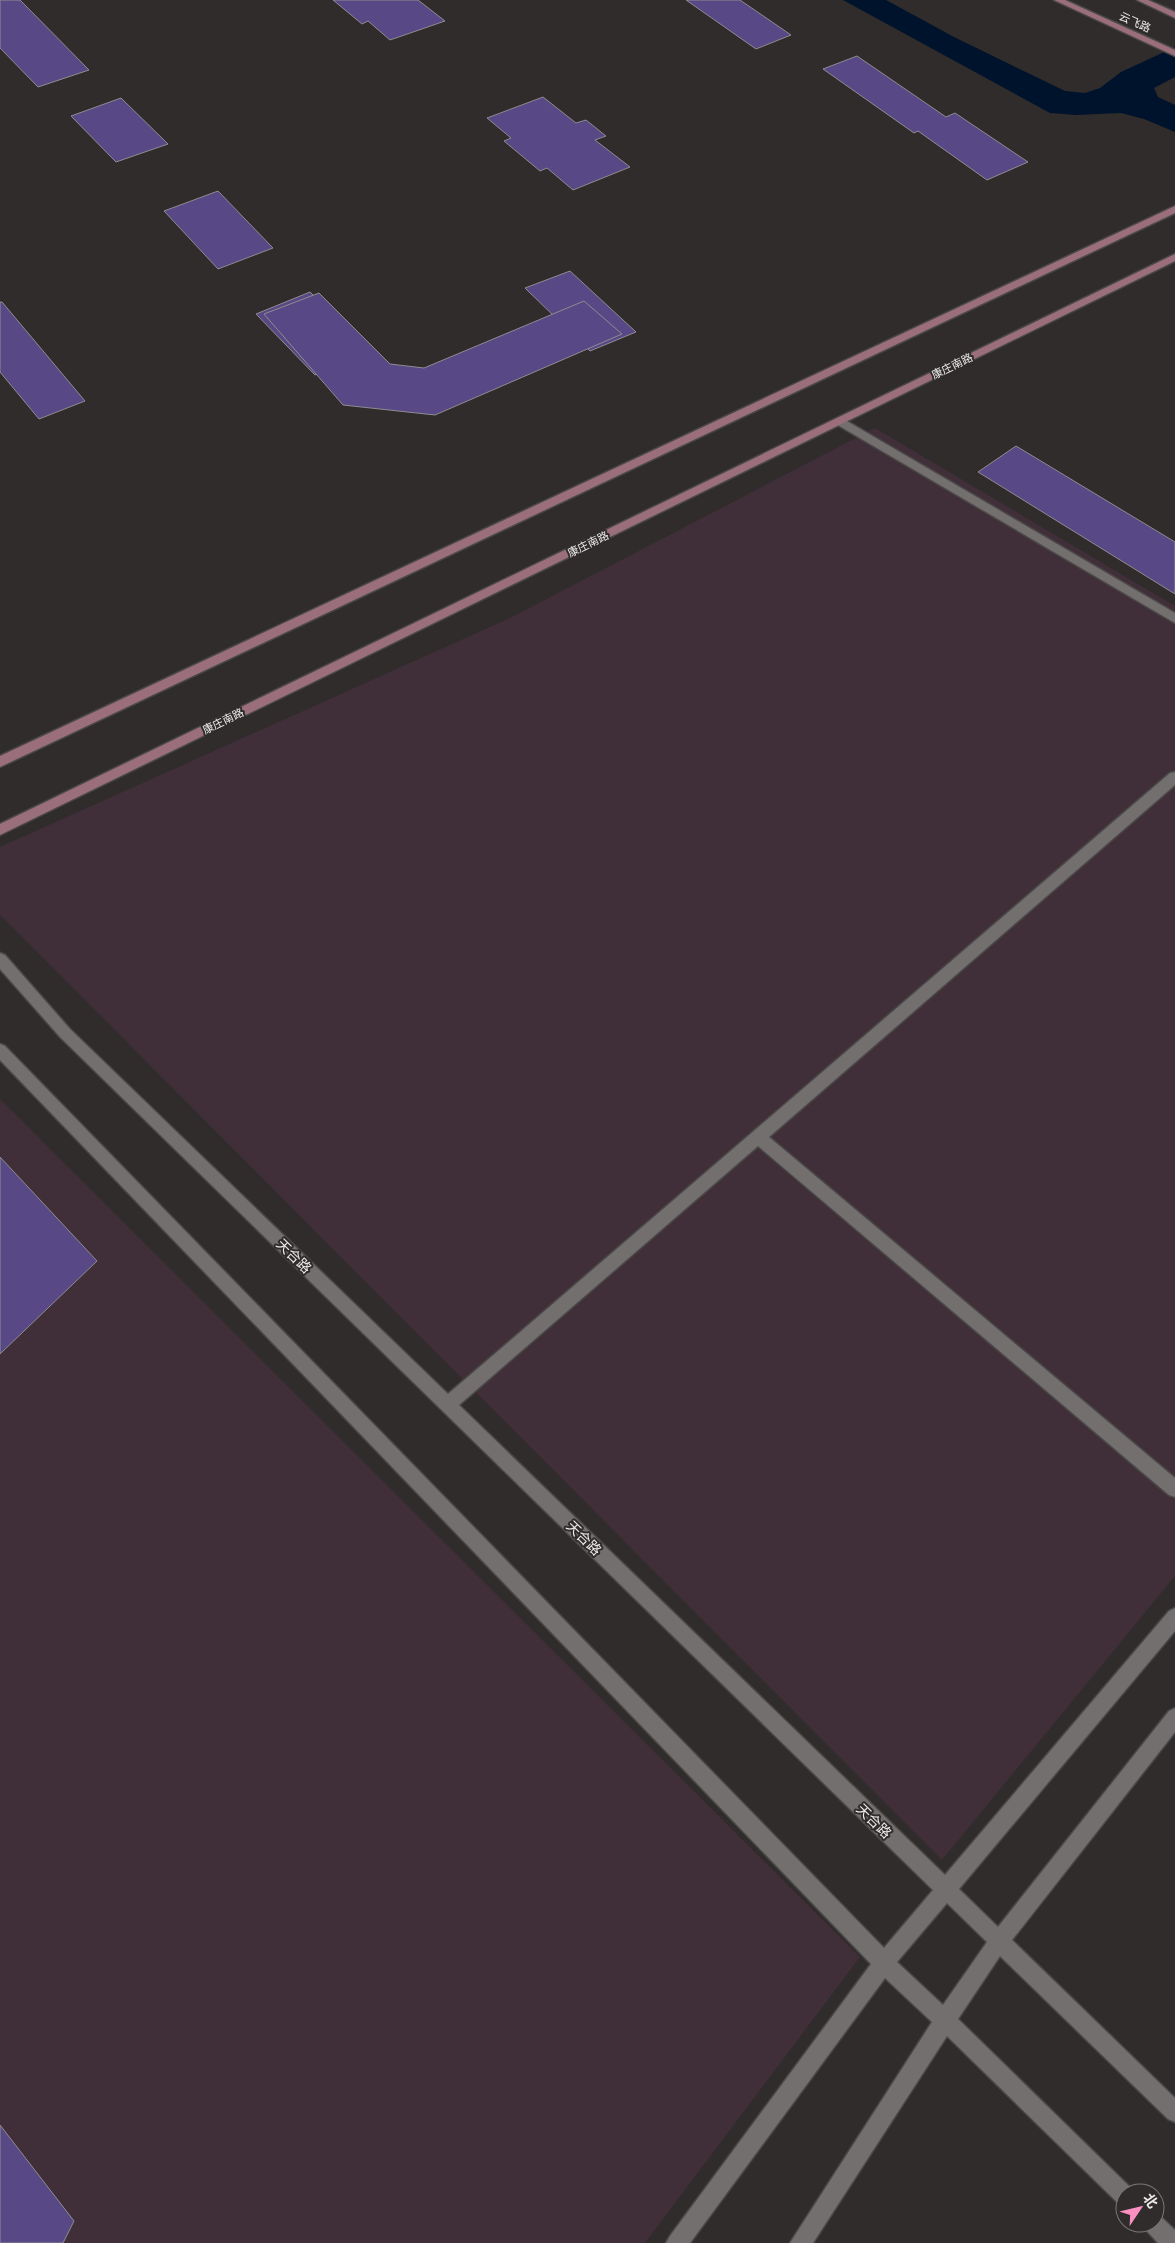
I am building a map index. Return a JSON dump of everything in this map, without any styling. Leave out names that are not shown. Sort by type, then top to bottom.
[{"type":"main road","name":"云飞路","points":[[1058,0],[1175,53]]},
{"type":"main road","name":"云飞路","points":[[1142,0],[1175,15]]},
{"type":"main road","points":[[0,762],[1175,209]]},
{"type":"main road","name":"康庄南路","points":[[0,830],[1175,257]]},
{"type":"street","points":[[840,421],[1175,619]]},
{"type":"street","points":[[447,1405],[1175,777]]},
{"type":"street","name":"天合路","points":[[0,959],[64,1034],[1175,2112]]},
{"type":"street","points":[[0,1050],[884,1963],[1115,2186]]},
{"type":"street","points":[[758,1137],[1175,1489]]},
{"type":"street","points":[[677,2243],[884,1963],[1175,1617]]},
{"type":"street","points":[[801,2243],[945,2020],[999,1941],[1175,1717]]},
{"type":"street","points":[[1163,2233],[1173,2243]]},
{"type":"shaded area","points":[[875,428],[1175,606],[1175,1576],[942,1860],[0,915],[0,847],[510,618]]},
{"type":"shaded area","points":[[0,1099],[860,1957],[645,2243],[0,2243]]},
{"type":"water","points":[[843,0],[886,0],[954,37],[1065,91],[1085,93],[1100,88],[1121,72],[1175,47],[1175,77],[1154,88],[1158,97],[1175,105],[1175,132],[1144,119],[1121,113],[1076,115],[1050,113]]},
{"type":"building","points":[[0,0],[20,0],[89,70],[38,87],[0,48]]},
{"type":"building","points":[[333,0],[418,0],[445,21],[390,40],[368,21],[362,24]]},
{"type":"building","points":[[686,0],[740,0],[791,35],[756,49]]},
{"type":"building","points":[[857,56],[946,117],[955,113],[1028,162],[987,180],[918,131],[914,133],[823,69]]},
{"type":"building","points":[[543,97],[576,123],[586,120],[606,136],[595,140],[630,167],[573,190],[547,168],[540,171],[504,141],[511,138],[487,118]]},
{"type":"building","points":[[121,98],[168,144],[116,162],[71,116]]},
{"type":"building","points":[[218,191],[273,248],[218,269],[164,211]]},
{"type":"building","points":[[570,271],[636,332],[590,351],[525,288]]},
{"type":"building","points":[[310,292],[370,352],[315,375],[256,314]]},
{"type":"building","points":[[319,293],[390,364],[424,368],[584,301],[622,334],[435,415],[343,405],[264,314]]},
{"type":"building","points":[[0,302],[2,302],[85,401],[39,419],[0,372]]},
{"type":"building","points":[[1016,446],[1175,542],[1175,594],[978,472]]},
{"type":"building","points":[[0,1157],[97,1261],[0,1354]]},
{"type":"building","points":[[0,2125],[74,2221],[63,2243],[0,2243]]}]
